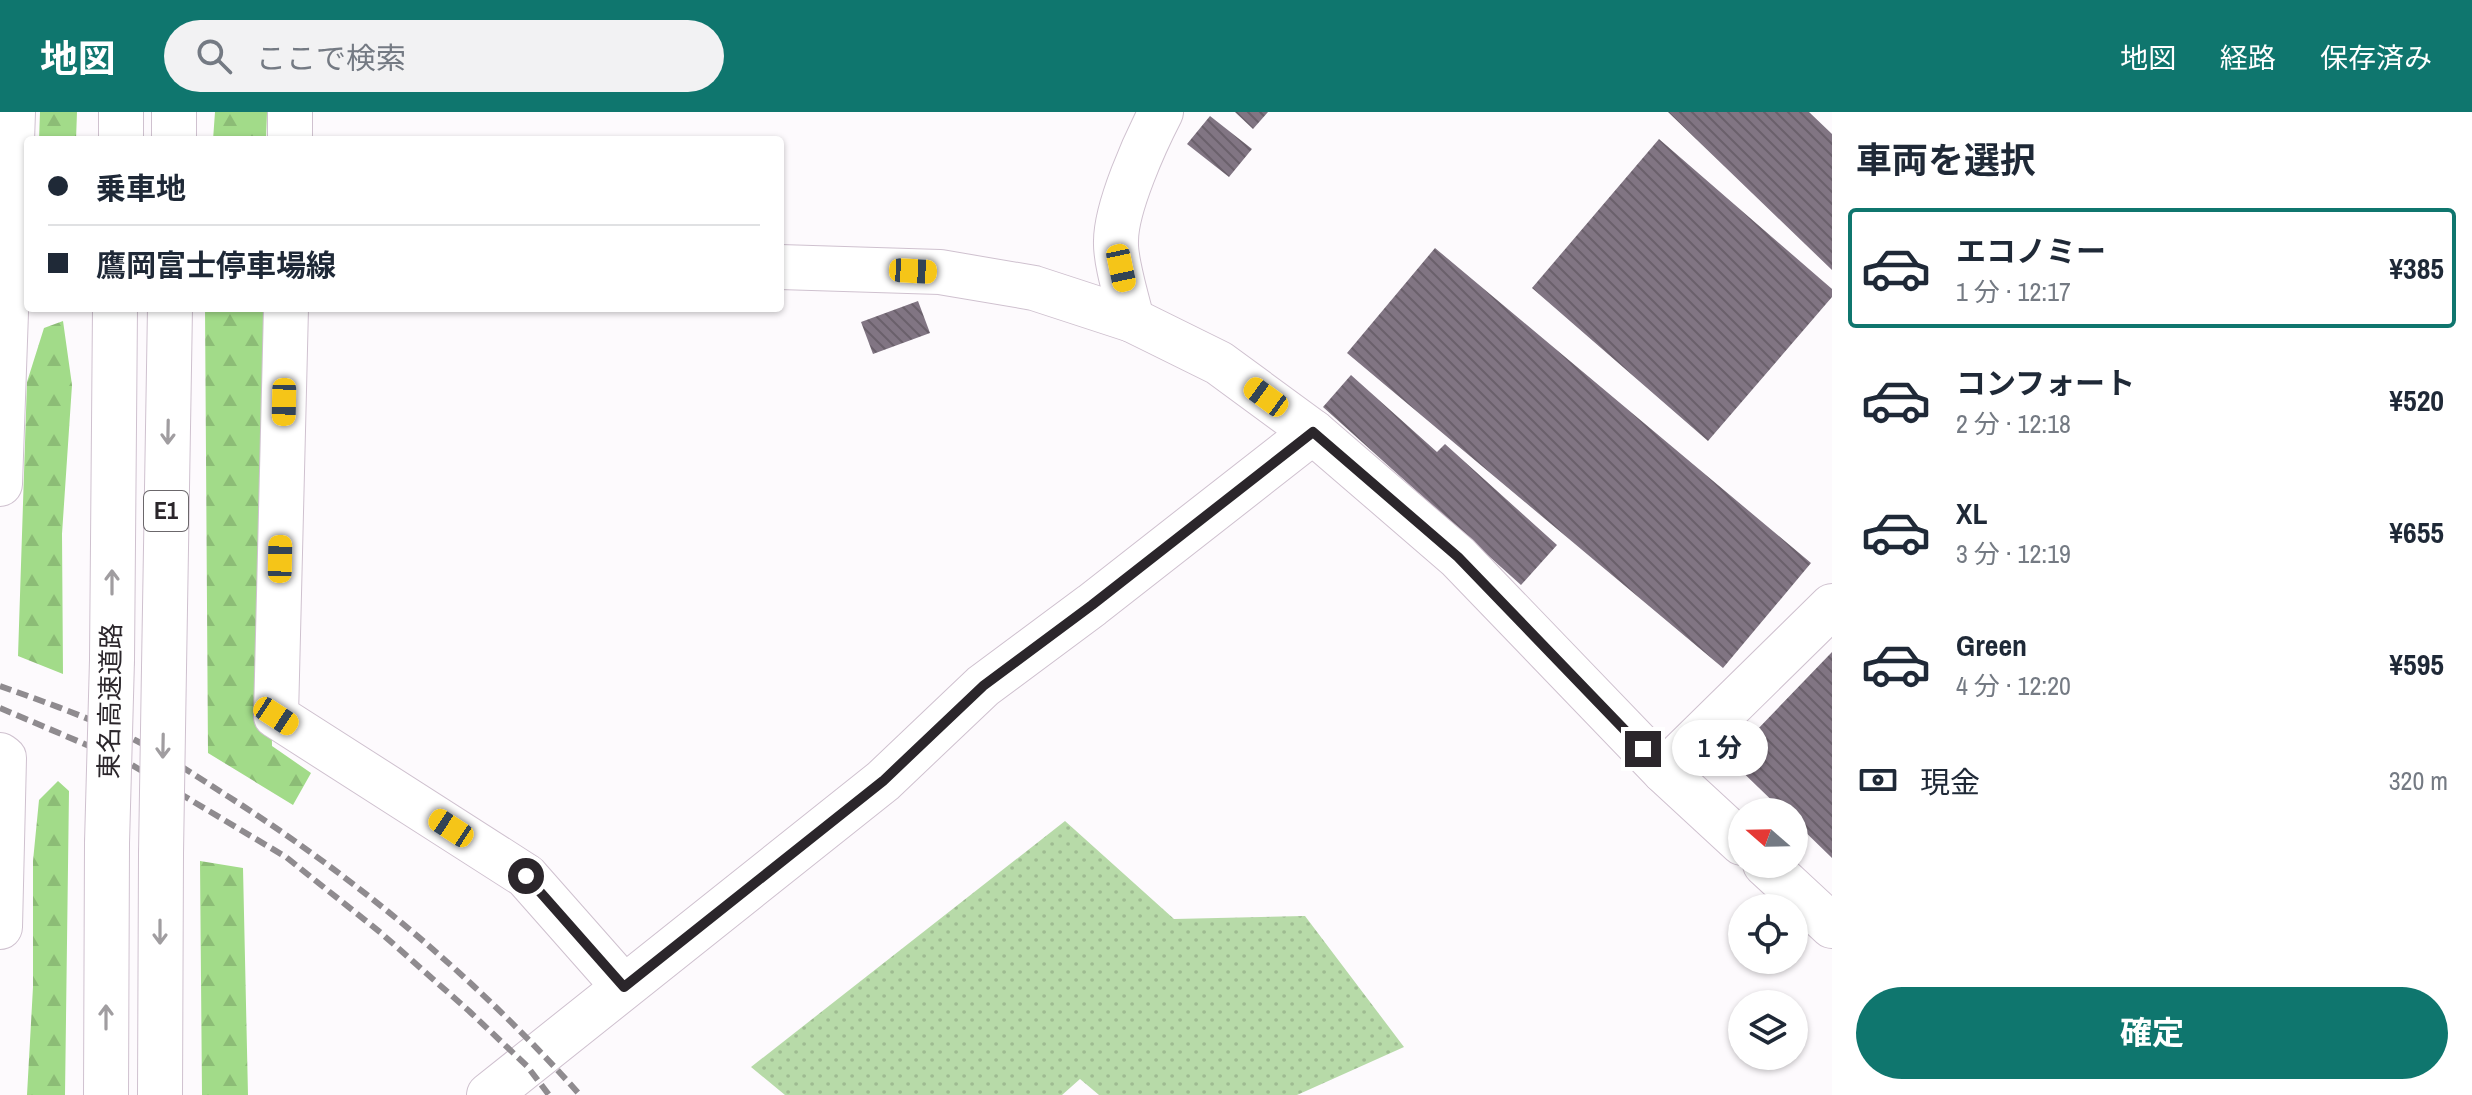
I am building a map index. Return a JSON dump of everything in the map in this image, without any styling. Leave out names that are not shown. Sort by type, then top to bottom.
[{"type":"main road","points":[[0,484],[12,261],[13,112]]},
{"type":"main road","points":[[121,112],[121,136]]},
{"type":"main road","points":[[174,112],[174,136]]},
{"type":"main road","points":[[290,112],[290,136]]},
{"type":"main road","points":[[1132,320],[1115,241],[1124,202],[1146,141],[1161,112]]},
{"type":"main road","points":[[784,267],[940,272],[1034,288],[1132,320],[1219,363],[1313,432],[1458,557],[1664,771],[1728,830]]},
{"type":"main road","name":"東名高速道路","points":[[160,1095],[170,312]]},
{"type":"main road","points":[[286,312],[276,716],[526,876],[624,987]]},
{"type":"main road","name":"東名高速道路","points":[[106,1095],[114,329]]},
{"type":"main road","points":[[489,1095],[883,781],[983,686],[1313,432]]},
{"type":"main road","points":[[1664,771],[1832,606]]},
{"type":"main road","points":[[0,755],[4,758],[0,927]]},
{"type":"main road","points":[[1780,878],[1832,926]]},
{"type":"green space","points":[[40,112],[77,112],[76,136],[39,136]]},
{"type":"green space","points":[[215,112],[267,112],[266,136],[213,136]]},
{"type":"green space","points":[[205,312],[266,312],[272,746],[311,773],[293,805],[208,753]]},
{"type":"green space","points":[[63,321],[72,385],[62,534],[63,674],[18,656],[27,382],[44,328]]},
{"type":"green space","points":[[58,781],[69,791],[65,1095],[27,1095],[33,987],[33,861],[39,800]]},
{"type":"green space","points":[[1065,821],[1174,919],[1305,916],[1404,1047],[1297,1095],[1099,1095],[1080,1079],[1062,1095],[785,1095],[751,1067]]},
{"type":"green space","points":[[200,861],[243,868],[248,1095],[202,1095]]},
{"type":"building","points":[[1235,112],[1268,112],[1253,129]]},
{"type":"building","points":[[1668,112],[1809,112],[1832,134],[1832,270]]},
{"type":"building","points":[[1210,116],[1252,149],[1229,177],[1187,144]]},
{"type":"building","points":[[1659,139],[1832,289],[1832,297],[1708,441],[1532,288]]},
{"type":"building","points":[[1435,248],[1811,563],[1723,668],[1347,353]]},
{"type":"building","points":[[918,301],[930,333],[873,354],[861,322]]},
{"type":"building","points":[[1351,375],[1437,452],[1445,444],[1557,545],[1521,585],[1323,407]]},
{"type":"building","points":[[1832,652],[1832,858],[1808,835],[1808,798],[1769,798],[1729,759]]},
{"type":"railway","points":[[0,686],[135,740],[183,768],[324,862],[458,972],[580,1095]]},
{"type":"railway","points":[[0,708],[127,762],[286,857],[381,933],[469,1011],[527,1066],[549,1095]]},
{"type":"route","points":[[526,876],[624,987],[883,781],[983,686],[1313,432],[1458,557],[1643,749]]}]
